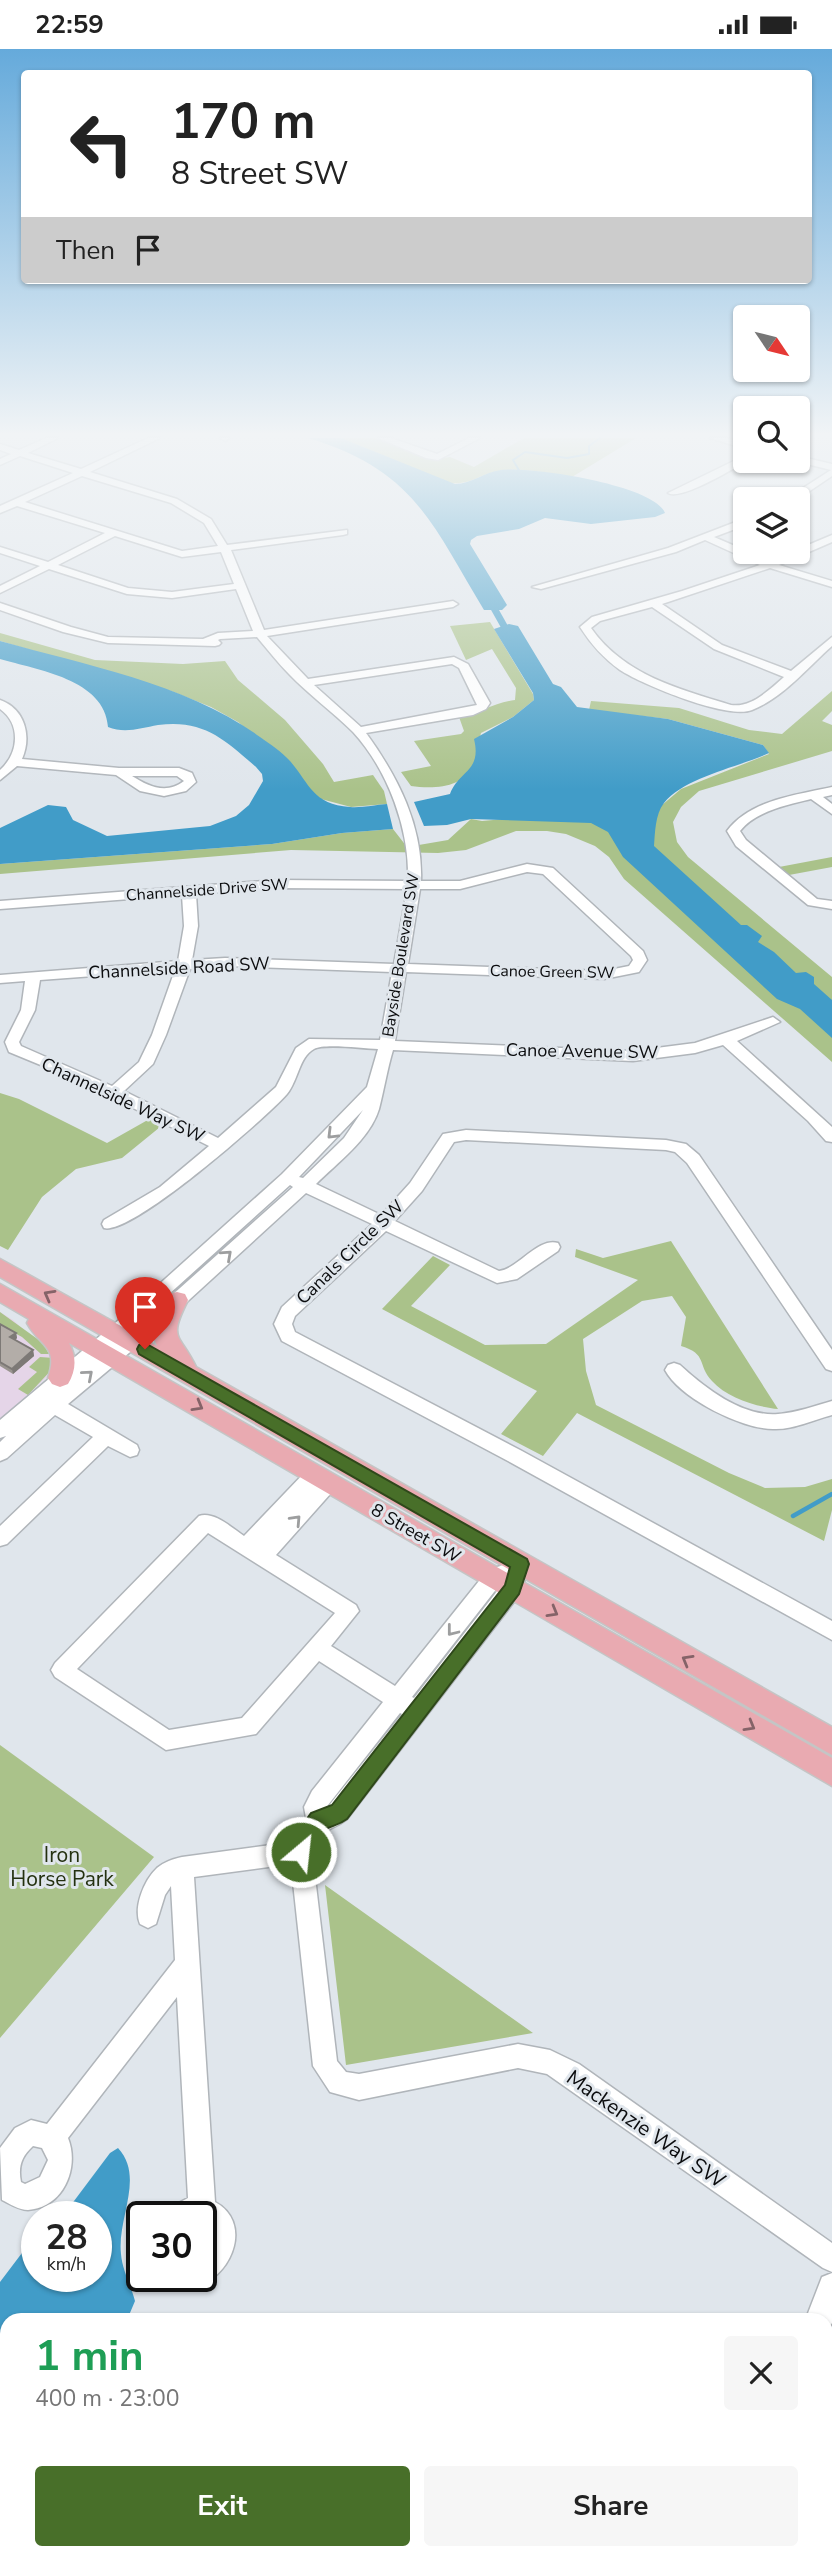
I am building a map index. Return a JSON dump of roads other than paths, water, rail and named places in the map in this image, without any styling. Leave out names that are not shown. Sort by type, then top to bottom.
[{"type":"main road","name":"8 Street SW","points":[[0,1267],[113,1344],[322,1478],[832,1742]]},
{"type":"main road","points":[[6,1296],[61,1345],[65,1361],[60,1378]]},
{"type":"main road","name":"8 Street SW","points":[[6,1296],[190,1375],[509,1577],[832,1773]]},
{"type":"main road","points":[[177,1300],[163,1325],[164,1338],[190,1375]]},
{"type":"street","points":[[15,555],[116,589],[143,593],[187,594],[239,586]]},
{"type":"street","points":[[0,590],[69,555]]},
{"type":"street","name":"Bayside Boulevard SW","points":[[113,1344],[296,1182],[350,1142],[364,1123],[371,1110],[387,1044],[414,886],[415,858],[411,837],[400,799],[377,757],[358,731],[280,660],[260,634],[227,555]]},
{"type":"street","points":[[540,589],[616,573],[665,555]]},
{"type":"street","points":[[747,555],[832,584]]},
{"type":"street","points":[[793,555],[654,603],[596,619],[587,624],[586,630],[618,662],[642,678],[669,690],[734,710],[751,708],[832,640]]},
{"type":"street","points":[[654,603],[705,642],[750,662],[791,675]]},
{"type":"street","points":[[0,606],[83,635],[145,643],[221,642],[245,635],[453,604]]},
{"type":"street","points":[[307,683],[454,660],[464,666],[484,703],[473,711],[358,731]]},
{"type":"street","points":[[0,703],[16,717],[22,728],[23,741],[16,759],[0,776]]},
{"type":"street","points":[[16,759],[119,772],[179,772],[188,776],[190,782],[175,792],[163,794],[149,790],[119,772]]},
{"type":"street","points":[[832,791],[757,812],[743,819],[733,831],[741,843],[813,902],[832,905]]},
{"type":"street","points":[[814,796],[832,810]]},
{"type":"street","name":"Canoe Green SW","points":[[401,968],[604,975],[625,973],[634,969],[640,960],[638,954],[548,871],[541,868],[524,867],[488,880],[460,885],[414,886]]},
{"type":"street","name":"Channelside Drive SW","points":[[0,905],[311,883],[414,886]]},
{"type":"street","points":[[114,1092],[136,1075],[150,1056],[184,965],[191,926],[189,891]]},
{"type":"street","name":"Channelside Road SW","points":[[0,979],[184,965],[262,963],[401,968]]},
{"type":"street","name":"Channelside Way SW","points":[[33,977],[32,994],[12,1042],[14,1049],[114,1092],[220,1145],[282,1090],[301,1051],[309,1044],[321,1041],[387,1044]]},
{"type":"street","name":"Canoe Avenue SW","points":[[387,1044],[633,1056],[695,1048],[726,1040],[773,1022]]},
{"type":"street","points":[[726,1040],[814,1117],[832,1137]]},
{"type":"street","name":"Canals Circle SW","points":[[832,1364],[692,1160],[680,1148],[666,1145],[466,1135],[449,1138],[428,1174],[383,1222],[288,1312],[283,1324],[288,1336],[515,1456],[832,1631]]},
{"type":"street","points":[[110,1224],[166,1191],[220,1145]]},
{"type":"street","name":"Bayside Boulevard SW","points":[[113,1344],[177,1300],[296,1182]]},
{"type":"street","points":[[296,1182],[497,1277],[511,1275],[552,1247]]},
{"type":"street","points":[[0,1431],[60,1378],[113,1344]]},
{"type":"street","points":[[0,1453],[54,1405],[113,1344]]},
{"type":"street","points":[[674,1370],[699,1392],[759,1420],[784,1421],[832,1408]]},
{"type":"street","points":[[54,1405],[130,1450]]},
{"type":"street","points":[[0,1538],[106,1437]]},
{"type":"street","points":[[254,1552],[322,1478]]},
{"type":"street","points":[[206,1522],[349,1611],[316,1648],[248,1727],[166,1740],[62,1669],[206,1522]]},
{"type":"street","points":[[318,1820],[315,1807],[320,1798],[398,1699],[509,1577]]},
{"type":"street","points":[[148,1916],[152,1898],[166,1874],[182,1868],[301,1852],[306,1837],[318,1820],[331,1818],[340,1812],[417,1711],[509,1577]]},
{"type":"street","points":[[316,1648],[417,1711]]},
{"type":"street","name":"Mackenzie Way SW","points":[[301,1852],[325,2066],[339,2083],[359,2087],[518,2056],[550,2063],[570,2074],[832,2259]]},
{"type":"street","points":[[182,1868],[187,1965],[190,2201]]},
{"type":"street","points":[[52,2138],[187,1965]]},
{"type":"street","points":[[31,2133],[42,2133],[52,2138],[59,2147],[61,2159],[59,2172],[52,2184],[42,2193],[30,2197],[4,2195],[1,2168],[5,2141],[31,2133]]},
{"type":"street","points":[[217,2220],[224,2239],[217,2260]]},
{"type":"street","points":[[821,2313],[832,2287]]},
{"type":"water","points":[[451,555],[477,555],[507,605],[502,610],[484,610]]},
{"type":"water","points":[[509,624],[518,626],[553,684],[561,687],[577,707],[668,719],[763,745],[769,753],[699,779],[673,794],[659,813],[654,846],[741,925],[747,925],[762,936],[758,942],[774,952],[796,973],[806,972],[814,977],[814,984],[832,1000],[832,1038],[800,1009],[777,999],[623,857],[608,832],[591,823],[471,819],[447,825],[424,826],[414,802],[450,794],[472,765],[476,750],[474,739],[513,717],[534,700],[533,693],[494,629]]},
{"type":"water","points":[[0,641],[135,678],[201,703],[232,719],[276,748],[290,761],[313,791],[327,802],[354,807],[387,804],[393,829],[342,833],[272,844],[0,864],[0,828],[48,805],[66,807],[73,820],[107,836],[210,826],[236,816],[249,805],[263,781],[262,774],[256,767],[223,740],[200,728],[174,724],[127,730],[108,727],[104,711],[95,698],[82,687],[50,673],[0,659]]},
{"type":"water","points":[[118,2148],[126,2159],[130,2185],[121,2240],[126,2292],[132,2292],[135,2301],[130,2313],[0,2313],[0,2282],[21,2254],[21,2292],[112,2292],[112,2201],[74,2201],[110,2153]]},
{"type":"waterway","points":[[486,594],[512,640]]},
{"type":"waterway","points":[[793,1516],[832,1494]]},
{"type":"park label","name":"Iron Horse Park","points":[[62,1867]]}]
